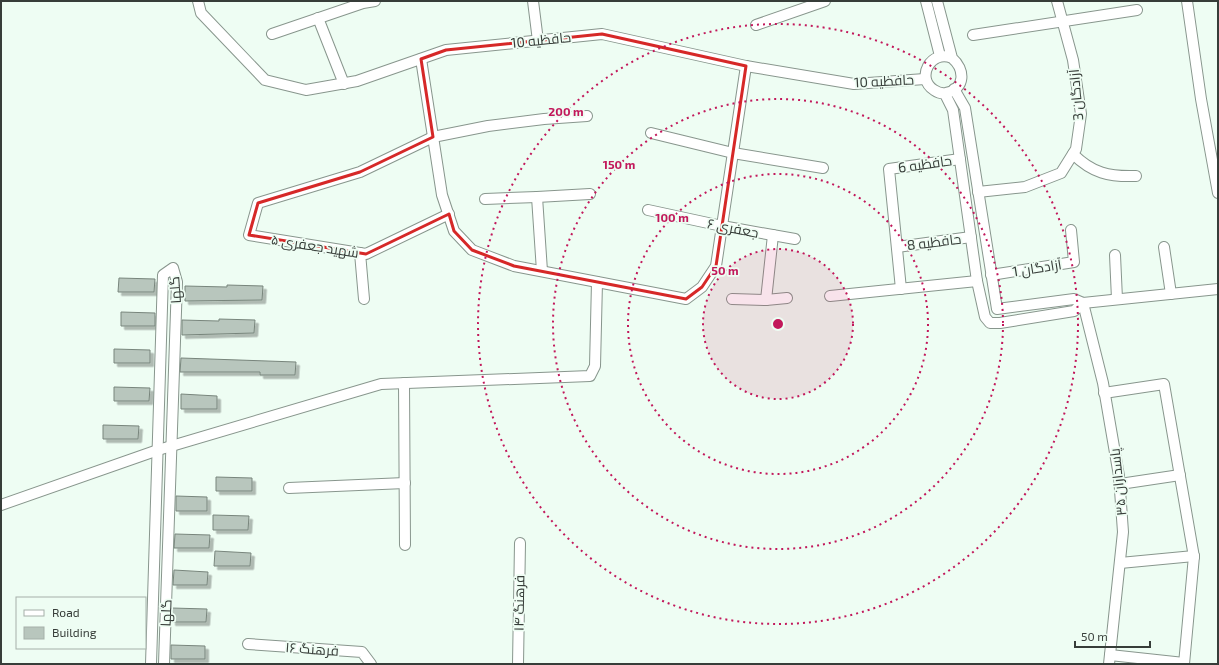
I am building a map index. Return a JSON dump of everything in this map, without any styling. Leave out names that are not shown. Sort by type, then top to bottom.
[{"type":"street","name":"حافظیه 10","points":[[198,1],[201,13],[265,80],[306,90],[357,81],[446,50],[602,34],[746,66],[854,84],[925,79]]},
{"type":"street","points":[[272,34],[318,18],[376,1]]},
{"type":"street","points":[[533,1],[538,41]]},
{"type":"street","points":[[756,25],[825,1]]},
{"type":"street","points":[[926,1],[940,56]]},
{"type":"street","points":[[937,1],[952,58]]},
{"type":"street","name":"آزادگان 3","points":[[978,192],[1025,187],[1061,173],[1076,149],[1081,114],[1073,60],[1057,1]]},
{"type":"street","points":[[1187,1],[1201,99],[1218,193]]},
{"type":"street","points":[[973,35],[1137,10]]},
{"type":"street","points":[[318,18],[344,84]]},
{"type":"street","points":[[940,56],[952,58],[959,64],[962,73],[960,82],[949,92],[937,92],[930,87],[925,79],[925,69],[930,61],[940,56]]},
{"type":"street","points":[[421,59],[442,195],[454,231],[472,250],[514,266],[686,299],[702,287],[716,266],[746,66]]},
{"type":"street","points":[[949,92],[953,110],[977,281],[985,317],[990,323],[1000,323],[1074,311],[1083,303]]},
{"type":"street","points":[[949,92],[965,108],[997,309],[1074,299],[1083,303],[1218,289]]},
{"type":"street","points":[[433,137],[488,126],[530,120],[587,116]]},
{"type":"street","points":[[651,133],[733,153],[823,168]]},
{"type":"street","name":"شهید جعفری ۵","points":[[433,137],[360,172],[276,196],[258,203],[249,235],[366,254],[448,214]]},
{"type":"street","points":[[1073,154],[1084,166],[1098,172],[1121,176],[1136,176]]},
{"type":"street","name":"حافظیه 6","points":[[897,247],[889,169],[960,159]]},
{"type":"street","points":[[485,199],[590,194]]},
{"type":"street","points":[[537,197],[542,271]]},
{"type":"street","name":"جعفری ۶","points":[[648,210],[722,226],[795,239]]},
{"type":"street","name":"آزادگان 1","points":[[991,275],[1074,262],[1071,230]]},
{"type":"street","points":[[766,300],[773,235]]},
{"type":"street","name":"حافظیه 8","points":[[897,247],[971,237]]},
{"type":"street","points":[[897,247],[901,289]]},
{"type":"street","points":[[1164,247],[1171,294]]},
{"type":"street","points":[[360,253],[364,299]]},
{"type":"street","points":[[1115,255],[1117,299]]},
{"type":"street","name":"گلها","points":[[151,664],[163,275],[173,268],[177,282],[164,664]]},
{"type":"street","points":[[830,296],[977,281]]},
{"type":"street","points":[[1,505],[158,450],[381,384],[590,376],[596,366],[597,282]]},
{"type":"street","points":[[732,299],[766,300],[787,298]]},
{"type":"street","name":"پاسداران ۳۵","points":[[1083,303],[1104,393],[1120,484],[1123,532],[1110,659]]},
{"type":"street","points":[[404,383],[405,545]]},
{"type":"street","points":[[1104,393],[1164,384],[1194,557],[1184,664],[1110,659]]},
{"type":"street","points":[[1120,484],[1180,475]]},
{"type":"street","points":[[288,488],[405,483]]},
{"type":"street","name":"فرهنگ ۱۴","points":[[518,664],[520,543]]},
{"type":"street","points":[[1120,563],[1194,557]]},
{"type":"street","name":"فرهنگ ۱۶","points":[[248,644],[362,652],[371,664]]},
{"type":"highlighted area","points":[[602,34],[746,66],[716,266],[702,287],[686,299],[514,266],[472,250],[454,231],[449,214],[366,254],[249,235],[258,203],[360,172],[433,137],[421,59],[446,50]]},
{"type":"building","points":[[119,278],[155,279],[154,292],[118,292]]},
{"type":"building","points":[[227,285],[263,286],[262,300],[185,301],[185,286],[227,287]]},
{"type":"building","points":[[121,312],[155,313],[155,326],[121,326]]},
{"type":"building","points":[[219,319],[255,320],[254,333],[182,335],[182,320],[219,321]]},
{"type":"building","points":[[114,349],[150,350],[150,363],[114,363]]},
{"type":"building","points":[[181,358],[296,362],[295,375],[260,375],[260,372],[180,372]]},
{"type":"building","points":[[114,387],[150,388],[149,401],[114,401]]},
{"type":"building","points":[[181,394],[217,396],[217,409],[181,409]]},
{"type":"building","points":[[103,425],[139,426],[138,439],[103,439]]},
{"type":"building","points":[[216,477],[252,478],[252,491],[216,491]]},
{"type":"building","points":[[176,496],[207,497],[207,511],[176,511]]},
{"type":"building","points":[[213,515],[249,516],[248,530],[213,530]]},
{"type":"building","points":[[175,534],[210,535],[209,548],[174,548]]},
{"type":"building","points":[[215,551],[251,553],[250,566],[214,566]]},
{"type":"building","points":[[174,570],[208,572],[207,585],[173,585]]},
{"type":"building","points":[[172,608],[207,609],[206,622],[172,622]]},
{"type":"building","points":[[171,645],[205,646],[205,659],[171,659]]}]
